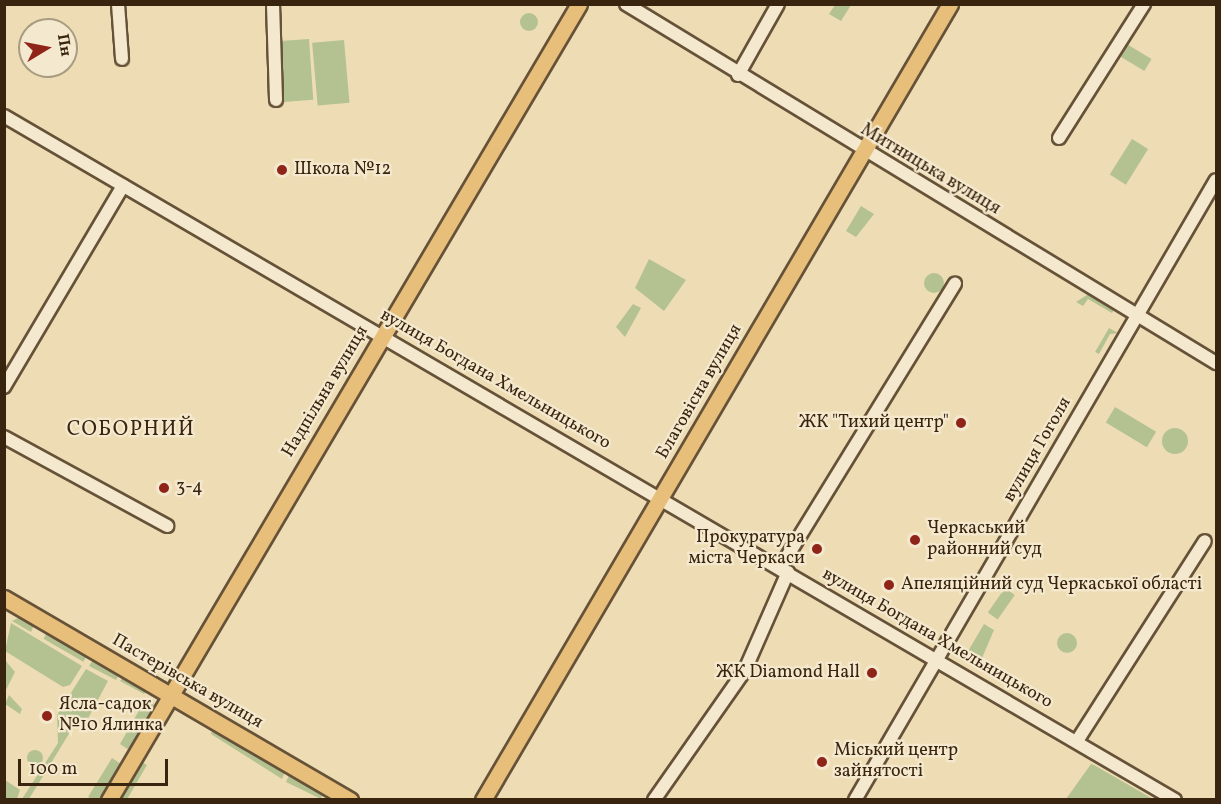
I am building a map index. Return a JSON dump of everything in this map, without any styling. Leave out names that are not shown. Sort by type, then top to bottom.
[{"type":"main road","name":"Надпільна вулиця","points":[[109,800],[579,4]]},
{"type":"main road","name":"Благовісна вулиця","points":[[483,800],[950,4]]},
{"type":"main road","name":"Пастерівська вулиця","points":[[4,598],[350,800]]},
{"type":"street","points":[[118,4],[122,59]]},
{"type":"street","points":[[273,4],[276,100]]},
{"type":"street","name":"Митницька вулиця","points":[[626,4],[863,152],[1216,363]]},
{"type":"street","points":[[738,75],[778,4]]},
{"type":"street","points":[[1059,138],[1144,4]]},
{"type":"street","name":"вулиця Богдана Хмельницького","points":[[4,116],[661,497],[1175,800]]},
{"type":"street","name":"вулиця Гоголя","points":[[855,800],[1216,180]]},
{"type":"street","points":[[4,387],[123,186]]},
{"type":"street","points":[[654,800],[745,670],[784,570],[955,283]]},
{"type":"street","points":[[4,437],[167,526]]},
{"type":"street","points":[[1077,741],[1205,541]]},
{"type":"green space","points":[[835,5],[851,5],[841,21],[829,14]]},
{"type":"green space","points":[[529,13],[535,16],[538,22],[535,28],[529,31],[523,28],[520,22],[523,16]]},
{"type":"green space","points":[[309,39],[313,100],[280,102],[276,41]]},
{"type":"green space","points":[[344,40],[349,103],[318,106],[312,43]]},
{"type":"green space","points":[[1125,43],[1152,59],[1144,71],[1118,55]]},
{"type":"green space","points":[[1132,139],[1148,149],[1126,185],[1110,175]]},
{"type":"green space","points":[[861,206],[874,214],[856,237],[846,231]]},
{"type":"green space","points":[[649,259],[686,280],[664,311],[635,288]]},
{"type":"green space","points":[[934,273],[941,276],[944,283],[941,290],[934,293],[927,290],[924,283],[927,276]]},
{"type":"green space","points":[[1090,293],[1115,308],[1112,313],[1088,299],[1083,306],[1076,302]]},
{"type":"green space","points":[[633,304],[641,308],[625,337],[616,327]]},
{"type":"green space","points":[[1109,328],[1118,333],[1110,334],[1099,354],[1095,352]]},
{"type":"green space","points":[[1115,407],[1156,432],[1147,447],[1106,422]]},
{"type":"green space","points":[[1175,428],[1184,432],[1188,441],[1184,450],[1175,454],[1166,450],[1162,441],[1166,432]]},
{"type":"green space","points":[[1005,588],[1015,595],[998,619],[988,613]]},
{"type":"green space","points":[[22,616],[35,623],[31,632],[12,621]]},
{"type":"green space","points":[[11,623],[82,666],[70,685],[63,687],[5,651]]},
{"type":"green space","points":[[984,624],[994,630],[982,658],[997,670],[967,653]]},
{"type":"green space","points":[[48,631],[88,654],[83,662],[44,639]]},
{"type":"green space","points":[[1067,633],[1074,636],[1077,643],[1074,650],[1067,653],[1060,650],[1057,643],[1060,636]]},
{"type":"green space","points":[[94,658],[120,673],[116,680],[89,666]]},
{"type":"green space","points":[[5,660],[15,672],[5,692]]},
{"type":"green space","points":[[86,669],[108,681],[84,726],[75,724],[29,799],[22,799],[58,743],[57,715]]},
{"type":"green space","points":[[124,676],[148,690],[144,694],[120,681]]},
{"type":"green space","points":[[9,695],[22,709],[20,714],[5,704]]},
{"type":"green space","points":[[145,700],[154,703],[152,711],[129,750],[120,744]]},
{"type":"green space","points":[[213,728],[286,770],[282,779],[211,734]]},
{"type":"green space","points":[[35,750],[41,752],[43,758],[41,764],[35,766],[29,764],[27,758],[29,752]]},
{"type":"green space","points":[[112,758],[121,764],[100,799],[88,797]]},
{"type":"green space","points":[[140,761],[147,765],[127,800],[118,799]]},
{"type":"green space","points":[[1091,764],[1094,765],[1153,799],[1066,799]]},
{"type":"green space","points":[[290,773],[323,791],[321,799],[286,782]]},
{"type":"green space","points":[[5,780],[20,790],[17,799],[5,799]]},
{"type":"place","name":"Школа №12","points":[[282,170]]},
{"type":"place","name":"ЖК \"Тихий центр\"","points":[[961,423]]},
{"type":"place","name":"3-4","points":[[164,488]]},
{"type":"place","name":"Черкаський районний суд","points":[[915,540]]},
{"type":"place","name":"Прокуратура міста Черкаси","points":[[817,549]]},
{"type":"place","name":"Апеляційний суд Черкаської області","points":[[889,585]]},
{"type":"place","name":"ЖК Diamond Hall","points":[[872,673]]},
{"type":"place","name":"Ясла-садок №10 Ялинка","points":[[47,716]]},
{"type":"place","name":"Міський центр зайнятості","points":[[822,762]]},
{"type":"district","name":"СОБОРНИЙ","points":[[131,430]]}]
